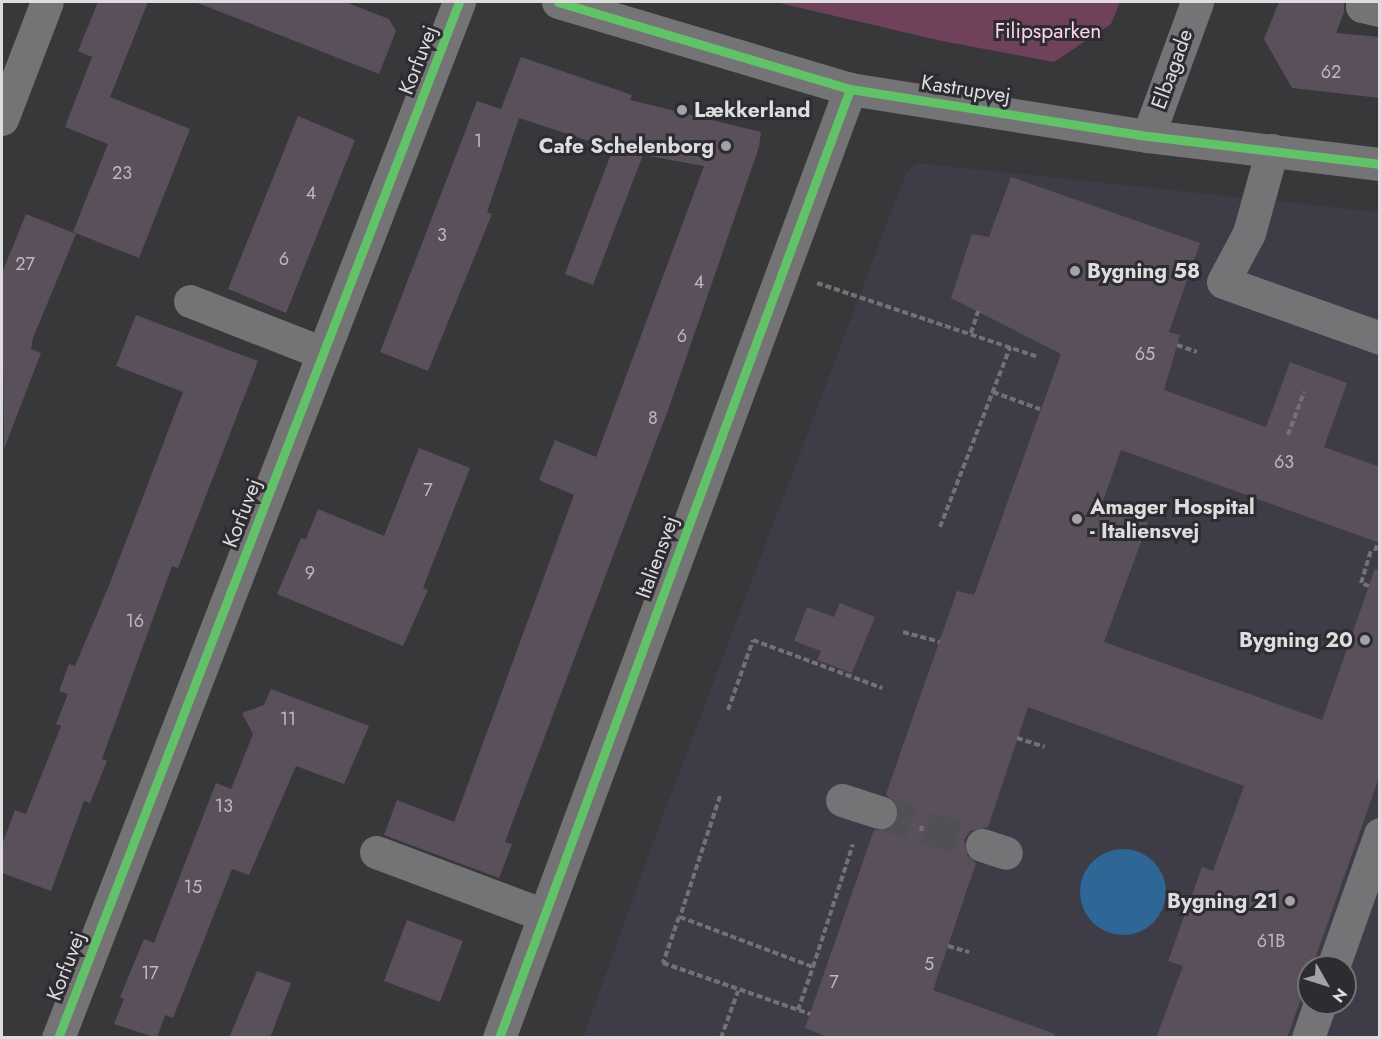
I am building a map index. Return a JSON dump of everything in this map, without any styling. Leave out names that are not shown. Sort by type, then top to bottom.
[{"type":"street","points":[[2,119],[48,2]]},
{"type":"street","name":"Korfuvej","points":[[58,1038],[459,2]]},
{"type":"street","name":"Kastrupvej","points":[[558,2],[638,14],[850,89],[1148,136],[1380,164]]},
{"type":"street","name":"Elbagade","points":[[1148,136],[1197,2]]},
{"type":"street","points":[[1363,2],[1362,6],[1380,10]]},
{"type":"street","name":"Italiensvej","points":[[499,1038],[850,89]]},
{"type":"street","points":[[1272,150],[1249,233],[1223,282],[1380,338]]},
{"type":"street","points":[[190,301],[323,353]]},
{"type":"street","points":[[843,800],[880,812]]},
{"type":"street","points":[[1337,955],[1380,834]]},
{"type":"street","points":[[376,852],[544,915]]},
{"type":"street","points":[[1308,1038],[1316,1015]]},
{"type":"path","points":[[783,272],[1038,357]]},
{"type":"path","points":[[971,333],[978,311]]},
{"type":"path","points":[[1177,345],[1197,352]]},
{"type":"path","points":[[940,527],[1010,347]]},
{"type":"path","points":[[993,392],[1040,409]]},
{"type":"path","points":[[1288,435],[1304,392]]},
{"type":"path","points":[[1369,585],[1361,583],[1378,542]]},
{"type":"path","points":[[903,632],[940,642]]},
{"type":"path","points":[[728,710],[753,640],[882,688]]},
{"type":"path","points":[[1017,738],[1045,747]]},
{"type":"path","points":[[720,796],[663,963],[738,991],[810,1014]]},
{"type":"path","points":[[798,1010],[855,844],[847,841]]},
{"type":"path","points":[[680,917],[813,967]]},
{"type":"path","points":[[948,946],[969,952]]},
{"type":"path","points":[[721,1038],[738,991]]},
{"type":"shaded area","name":"Amager Hospital - Italiensvej","points":[[916,163],[1379,212],[1379,1037],[583,1038],[659,826],[906,173]]},
{"type":"green space","name":"Filipsparken","points":[[775,2],[1120,2],[1111,24],[1054,62],[942,41]]},
{"type":"water","points":[[1123,849],[1139,853],[1153,862],[1162,876],[1166,892],[1162,908],[1153,922],[1139,931],[1123,935],[1107,931],[1093,922],[1084,908],[1080,892],[1084,876],[1093,862],[1107,853]]},
{"type":"building","points":[[98,2],[148,2],[110,97],[190,129],[139,258],[73,232],[108,144],[65,127],[92,57],[78,51]]},
{"type":"building","points":[[195,2],[345,2],[389,19],[396,31],[379,74]]},
{"type":"building","points":[[1279,2],[1344,2],[1344,12],[1336,33],[1380,37],[1380,98],[1292,88],[1264,39]]},
{"type":"building","points":[[521,57],[632,95],[630,100],[761,132],[759,147],[668,410],[505,842],[512,844],[499,878],[384,835],[397,800],[454,822],[574,495],[539,480],[555,440],[596,457],[704,166],[643,155],[593,285],[565,274],[613,149],[519,118],[487,212],[492,214],[428,371],[380,352],[477,101],[501,109]]},
{"type":"building","points":[[298,116],[355,140],[286,313],[228,289]]},
{"type":"building","points":[[1011,177],[1200,243],[1169,332],[1180,335],[1164,390],[1266,427],[1290,362],[1347,383],[1324,447],[1380,467],[1380,543],[1121,450],[1101,506],[1148,523],[1104,642],[1322,720],[1375,569],[1380,570],[1380,775],[1316,955],[1297,955],[1297,1010],[1287,1038],[1156,1038],[1183,966],[1168,961],[1202,867],[1213,871],[1244,786],[1028,707],[988,827],[970,831],[964,840],[968,857],[976,863],[933,990],[1055,1034],[1054,1038],[830,1038],[805,1028],[874,830],[885,830],[898,818],[898,807],[886,794],[957,591],[974,595],[1061,354],[951,298],[972,234],[989,237]]},
{"type":"building","points":[[26,214],[76,234],[33,338],[31,349],[41,353],[4,449],[2,273]]},
{"type":"building","points":[[136,315],[258,361],[178,568],[172,566],[102,759],[107,761],[90,803],[84,801],[51,891],[2,873],[2,845],[15,810],[26,814],[61,726],[56,724],[68,694],[59,691],[69,664],[75,666],[110,583],[183,392],[116,366]]},
{"type":"building","points":[[419,448],[470,468],[423,588],[428,590],[403,646],[277,594],[301,538],[306,539],[318,509],[384,536]]},
{"type":"building","points":[[840,603],[875,617],[852,673],[817,660],[821,651],[794,641],[807,607],[834,617]]},
{"type":"building","points":[[271,689],[369,726],[344,784],[296,766],[249,875],[232,869],[173,1018],[165,1015],[157,1038],[114,1024],[124,999],[120,997],[144,939],[154,943],[216,783],[231,789],[253,734],[242,713],[264,705]]},
{"type":"building","points":[[407,920],[463,941],[440,1002],[384,981]]},
{"type":"building","points":[[257,971],[291,983],[270,1038],[229,1038]]},
{"type":"tunnel","points":[[880,812],[982,845]]},
{"type":"cycle path","points":[[58,1038],[459,2]]},
{"type":"cycle path","points":[[558,2],[850,89],[1148,136],[1380,164]]},
{"type":"cycle path","points":[[499,1038],[850,89]]},
{"type":"place","name":"Lækkerland","points":[[682,110]]},
{"type":"place","name":"Cafe Schelenborg","points":[[726,146]]},
{"type":"place","name":"Bygning 58","points":[[1075,271]]},
{"type":"place","name":"Amager Hospital - Italiensvej","points":[[1077,519]]},
{"type":"place","name":"Bygning 20","points":[[1365,640]]},
{"type":"place","name":"Bygning 21","points":[[1290,901]]}]
